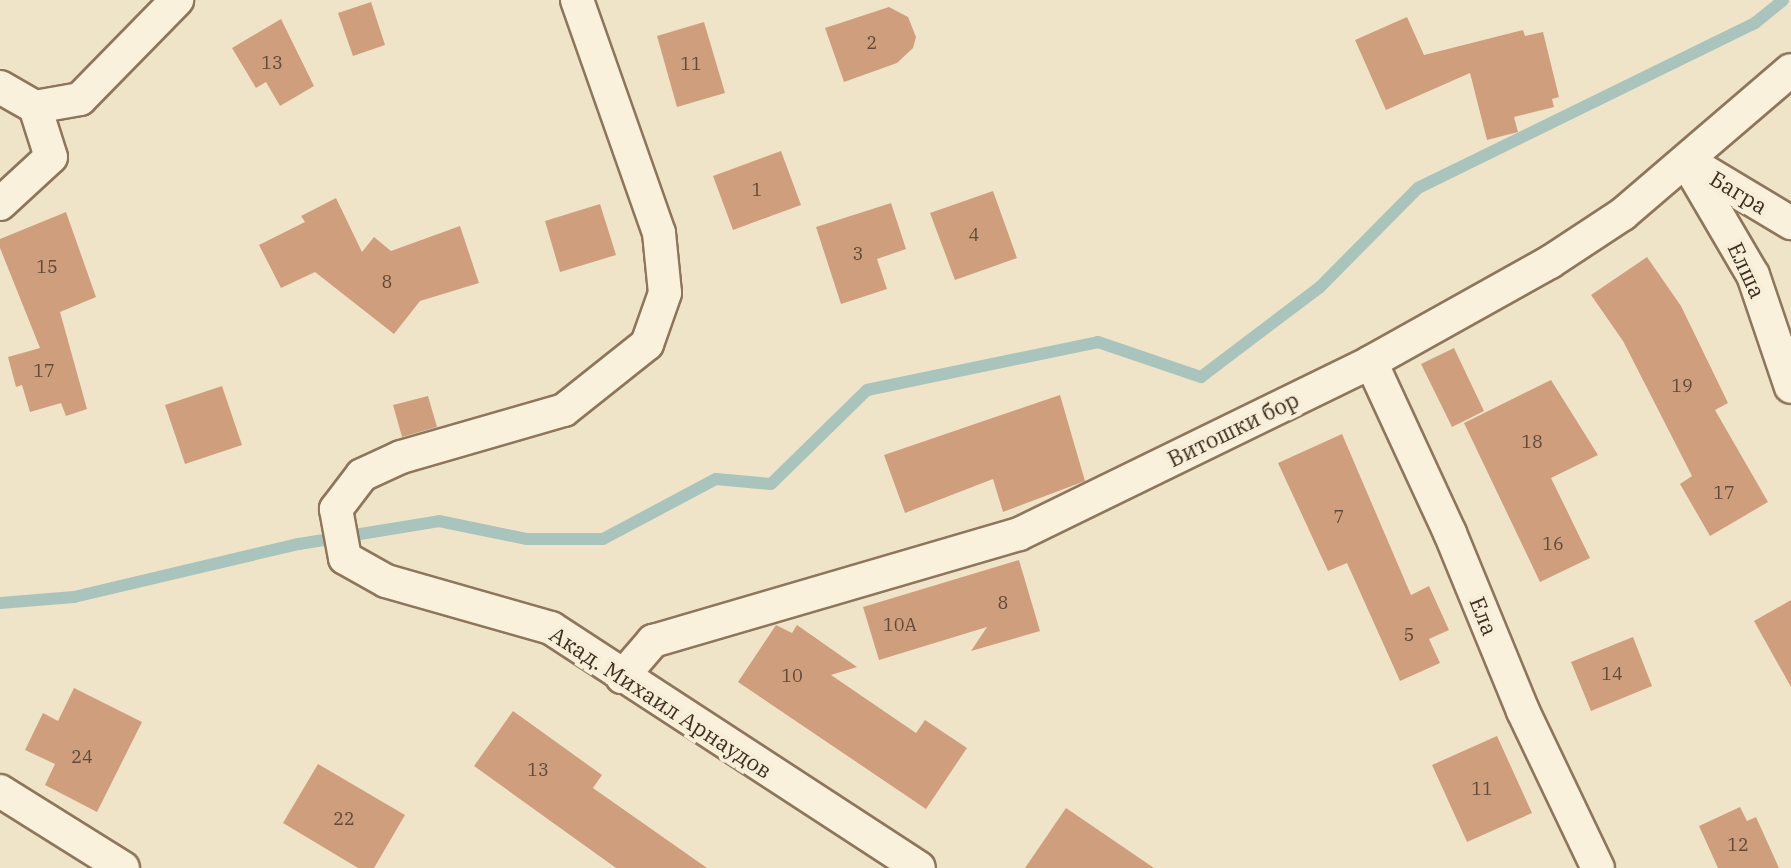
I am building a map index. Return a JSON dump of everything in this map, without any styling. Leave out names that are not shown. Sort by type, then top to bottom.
[{"type":"street","points":[[0,87],[35,107],[80,99],[177,0]]},
{"type":"street","name":"Акад. Михаил Арнаудов","points":[[577,0],[659,233],[665,293],[647,344],[564,410],[401,457],[362,475],[336,509],[345,558],[386,581],[551,628],[919,868]]},
{"type":"street","name":"Витошки бор","points":[[622,677],[653,641],[1019,534],[1371,362],[1550,262],[1623,214],[1791,70]]},
{"type":"street","points":[[0,204],[51,157],[35,107]]},
{"type":"street","name":"Багра","points":[[1686,161],[1791,223]]},
{"type":"street","name":"Елша","points":[[1686,161],[1753,275],[1791,387]]},
{"type":"street","name":"Ела","points":[[1371,362],[1450,533],[1523,711],[1598,868]]},
{"type":"street","points":[[0,791],[123,868]]},
{"type":"building","points":[[371,2],[385,45],[353,56],[338,13]]},
{"type":"building","points":[[889,7],[908,17],[916,37],[913,48],[897,63],[844,82],[825,28]]},
{"type":"building","points":[[1407,17],[1424,55],[1523,30],[1525,36],[1543,32],[1559,97],[1552,99],[1554,107],[1514,117],[1518,132],[1487,140],[1470,73],[1386,110],[1355,40]]},
{"type":"building","points":[[281,19],[314,86],[280,106],[266,82],[256,88],[232,48]]},
{"type":"building","points":[[704,22],[725,93],[677,107],[657,36]]},
{"type":"building","points":[[781,151],[801,205],[733,230],[713,176]]},
{"type":"building","points":[[993,191],[1017,258],[955,280],[930,213]]},
{"type":"building","points":[[336,198],[362,252],[374,237],[391,251],[460,226],[479,283],[420,301],[394,334],[315,272],[281,288],[259,245],[305,222],[301,216]]},
{"type":"building","points":[[891,203],[906,249],[877,259],[887,289],[841,304],[816,227]]},
{"type":"building","points":[[600,204],[616,255],[560,272],[545,221]]},
{"type":"building","points":[[66,212],[96,297],[60,312],[87,409],[66,416],[61,403],[30,412],[22,385],[16,387],[8,357],[40,348],[0,248],[0,239]]},
{"type":"building","points":[[1647,257],[1681,306],[1728,403],[1715,410],[1768,502],[1710,536],[1680,484],[1692,476],[1623,341],[1591,295]]},
{"type":"building","points":[[1454,348],[1484,411],[1452,427],[1421,364]]},
{"type":"building","points":[[1551,380],[1598,455],[1551,478],[1590,558],[1540,582],[1464,423]]},
{"type":"building","points":[[222,386],[242,445],[185,464],[165,405]]},
{"type":"building","points":[[1060,395],[1085,481],[1003,512],[993,479],[905,513],[884,455]]},
{"type":"building","points":[[428,396],[437,427],[402,437],[393,405]]},
{"type":"building","points":[[1342,434],[1411,595],[1429,586],[1449,630],[1429,639],[1440,663],[1400,681],[1347,563],[1328,571],[1278,463]]},
{"type":"building","points":[[1019,560],[1040,631],[971,651],[987,627],[879,660],[863,607]]},
{"type":"building","points":[[1791,600],[1791,687],[1754,621]]},
{"type":"building","points":[[776,625],[792,633],[797,625],[857,667],[831,675],[916,733],[925,720],[967,748],[926,809],[738,682]]},
{"type":"building","points":[[1633,637],[1652,686],[1591,711],[1571,662]]},
{"type":"building","points":[[74,688],[142,722],[97,812],[45,785],[55,764],[25,750],[43,713],[58,721]]},
{"type":"building","points":[[513,711],[602,775],[593,788],[707,868],[616,868],[474,766]]},
{"type":"building","points":[[1497,736],[1532,813],[1467,842],[1432,765]]},
{"type":"building","points":[[318,764],[405,815],[374,868],[358,868],[283,823]]},
{"type":"building","points":[[1740,807],[1747,821],[1756,817],[1779,868],[1718,868],[1699,826]]},
{"type":"building","points":[[1066,808],[1154,868],[1025,868]]},
{"type":"waterway","points":[[0,603],[74,597],[299,544],[439,521],[527,539],[603,539],[716,479],[771,484],[867,390],[1098,342],[1201,377],[1320,287],[1418,188],[1755,23],[1783,0]]}]
